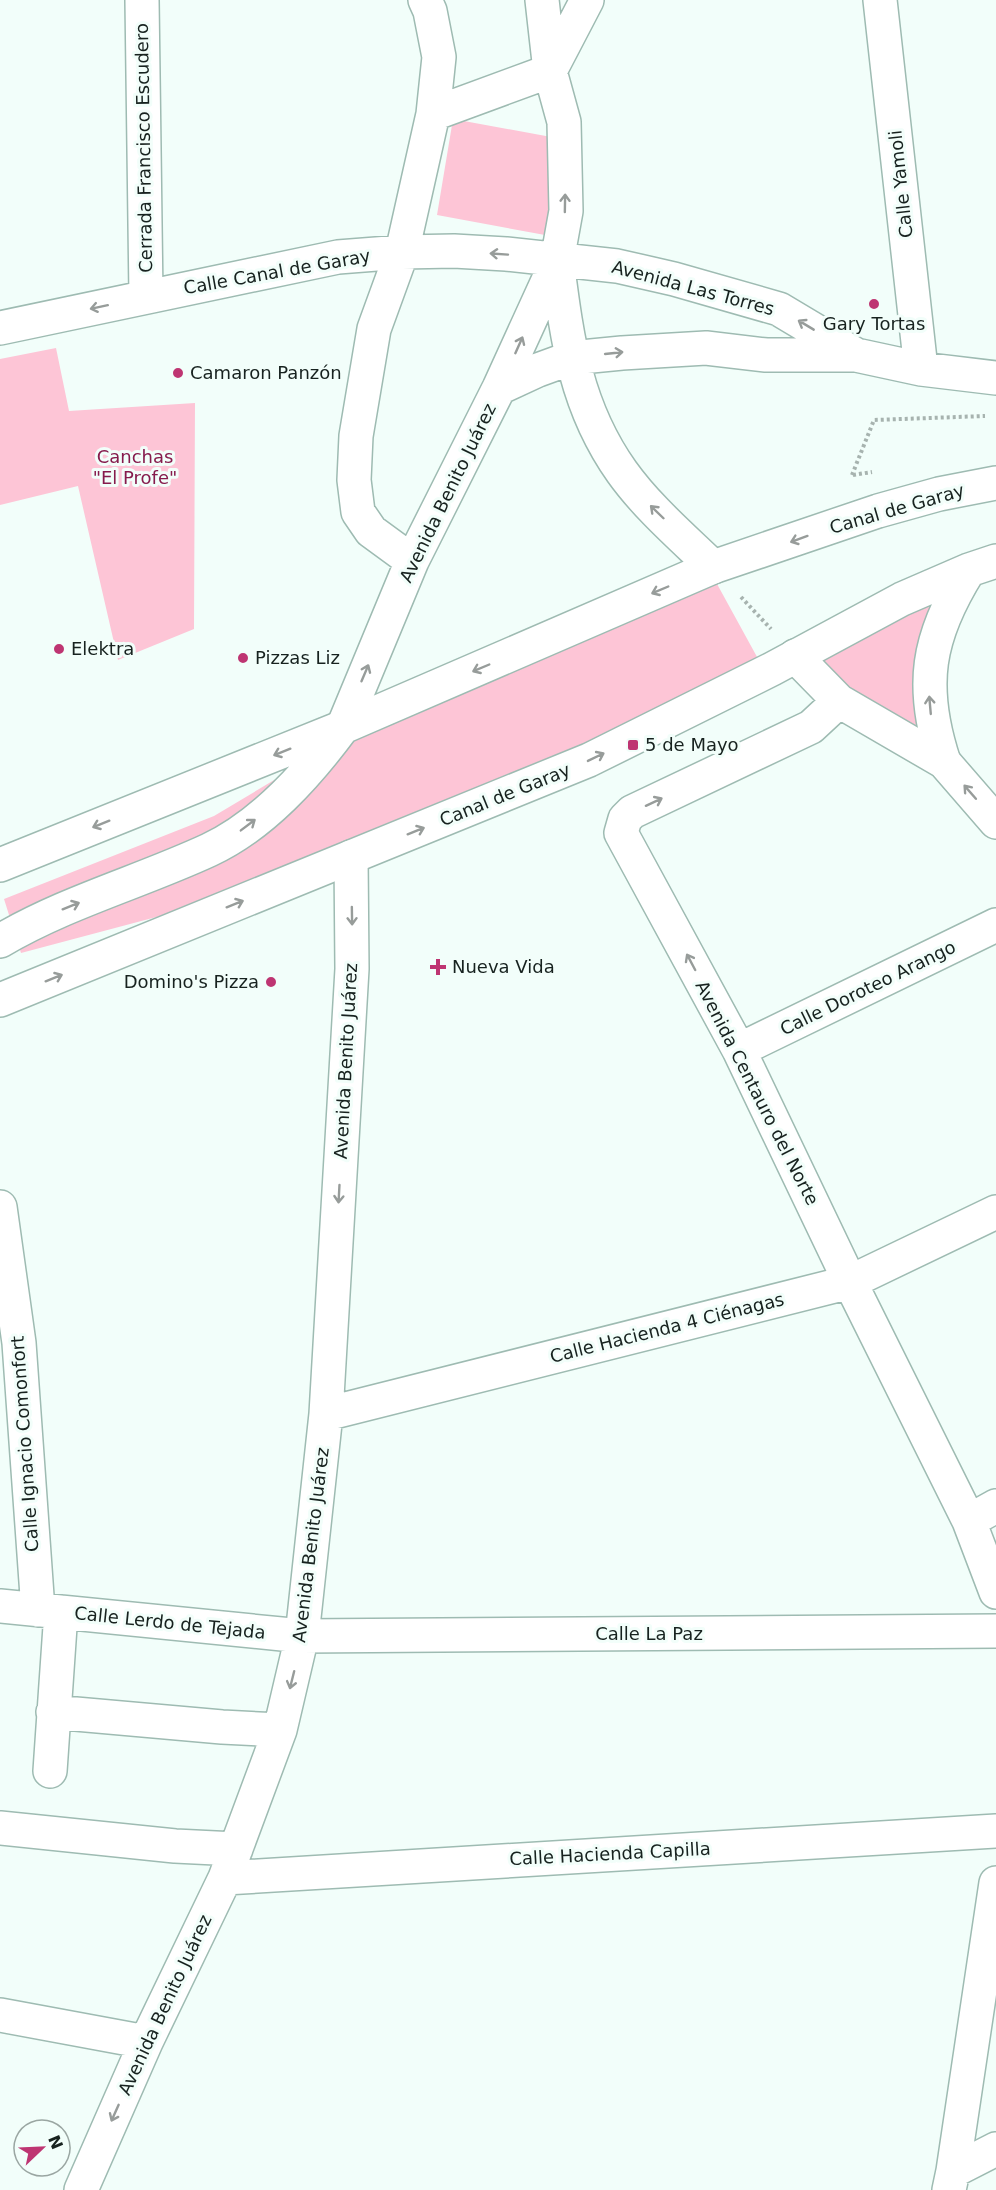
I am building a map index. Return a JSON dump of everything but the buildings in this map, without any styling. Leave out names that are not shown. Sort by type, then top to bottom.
[{"type":"street","name":"Cerrada Francisco Escudero","points":[[142,0],[146,297]]},
{"type":"street","points":[[412,561],[371,531],[358,512],[354,480],[356,436],[374,329],[402,252],[433,114],[439,57],[430,11],[425,0]]},
{"type":"street","points":[[542,0],[550,71],[564,122],[566,211],[557,261],[571,358],[587,408],[603,441],[622,471],[645,500],[713,567]]},
{"type":"street","points":[[433,114],[550,71],[587,0]]},
{"type":"street","name":"Calle Yamoli","points":[[880,0],[921,369]]},
{"type":"street","name":"Calle Canal de Garay","points":[[0,328],[338,257],[454,251],[506,254],[557,261]]},
{"type":"street","name":"Avenida Las Torres","points":[[557,261],[617,266],[674,279],[779,309],[856,355],[921,369],[996,378]]},
{"type":"street","name":"Avenida Benito Juárez","points":[[0,941],[32,922],[211,849],[258,817],[293,787],[319,759],[343,727],[412,561],[499,388],[557,261]]},
{"type":"street","points":[[499,388],[571,358],[706,348],[766,354],[856,355]]},
{"type":"street","name":"Canal de Garay","points":[[0,865],[343,727],[713,567],[878,511],[939,494],[996,483]]},
{"type":"street","points":[[944,762],[931,712],[929,687],[931,662],[938,630],[950,601],[982,566]]},
{"type":"street","name":"Canal de Garay","points":[[0,1000],[589,760],[902,599],[982,566]]},
{"type":"street","points":[[795,656],[839,701],[944,762],[996,822]]},
{"type":"street","name":"Avenida Centauro del Norte","points":[[839,701],[811,727],[632,812],[625,819],[621,833],[739,1050],[850,1282],[983,1514],[996,1592]]},
{"type":"street","name":"Avenida Benito Juárez","points":[[81,2190],[146,2042],[230,1863],[280,1730],[302,1636],[326,1414],[352,969],[351,857]]},
{"type":"street","name":"Calle Doroteo Arango","points":[[739,1050],[996,925]]},
{"type":"street","name":"Calle Ignacio Comonfort","points":[[0,1207],[19,1343],[49,1611],[53,1712],[50,1771]]},
{"type":"street","name":"Calle Hacienda 4 Ciénagas","points":[[326,1414],[850,1282],[996,1212]]},
{"type":"street","name":"Calle Lerdo de Tejada","points":[[0,1606],[302,1636]]},
{"type":"street","name":"Calle La Paz","points":[[302,1636],[996,1631]]},
{"type":"street","points":[[53,1712],[280,1730]]},
{"type":"street","name":"Calle Hacienda Capilla","points":[[0,1828],[175,1846],[230,1863],[996,1830]]},
{"type":"street","points":[[951,2181],[996,1883]]},
{"type":"street","points":[[0,2015],[146,2042]]},
{"type":"street","points":[[951,2181],[996,2149]]},
{"type":"path","points":[[852,475],[874,420],[996,416]]},
{"type":"path","points":[[713,567],[795,656]]},
{"type":"green space","points":[[453,119],[562,139],[545,235],[437,215]]},
{"type":"green space","name":"Canchas \"El Profe\"","points":[[56,348],[69,411],[195,403],[194,629],[118,660],[78,486],[0,505],[0,359]]},
{"type":"green space","points":[[711,573],[762,666],[360,863],[21,953],[4,899],[214,816],[296,767],[344,732]]},
{"type":"green space","points":[[963,578],[934,738],[844,698],[813,656]]},
{"type":"place","name":"Gary Tortas","points":[[874,304]]},
{"type":"place","name":"Camaron Panzón","points":[[178,373]]},
{"type":"place","name":"Elektra","points":[[59,649]]},
{"type":"place","name":"Pizzas Liz","points":[[243,658]]},
{"type":"place","name":"5 de Mayo","points":[[633,745]]},
{"type":"place","name":"Nueva Vida","points":[[438,967]]},
{"type":"place","name":"Domino's Pizza","points":[[271,982]]}]
